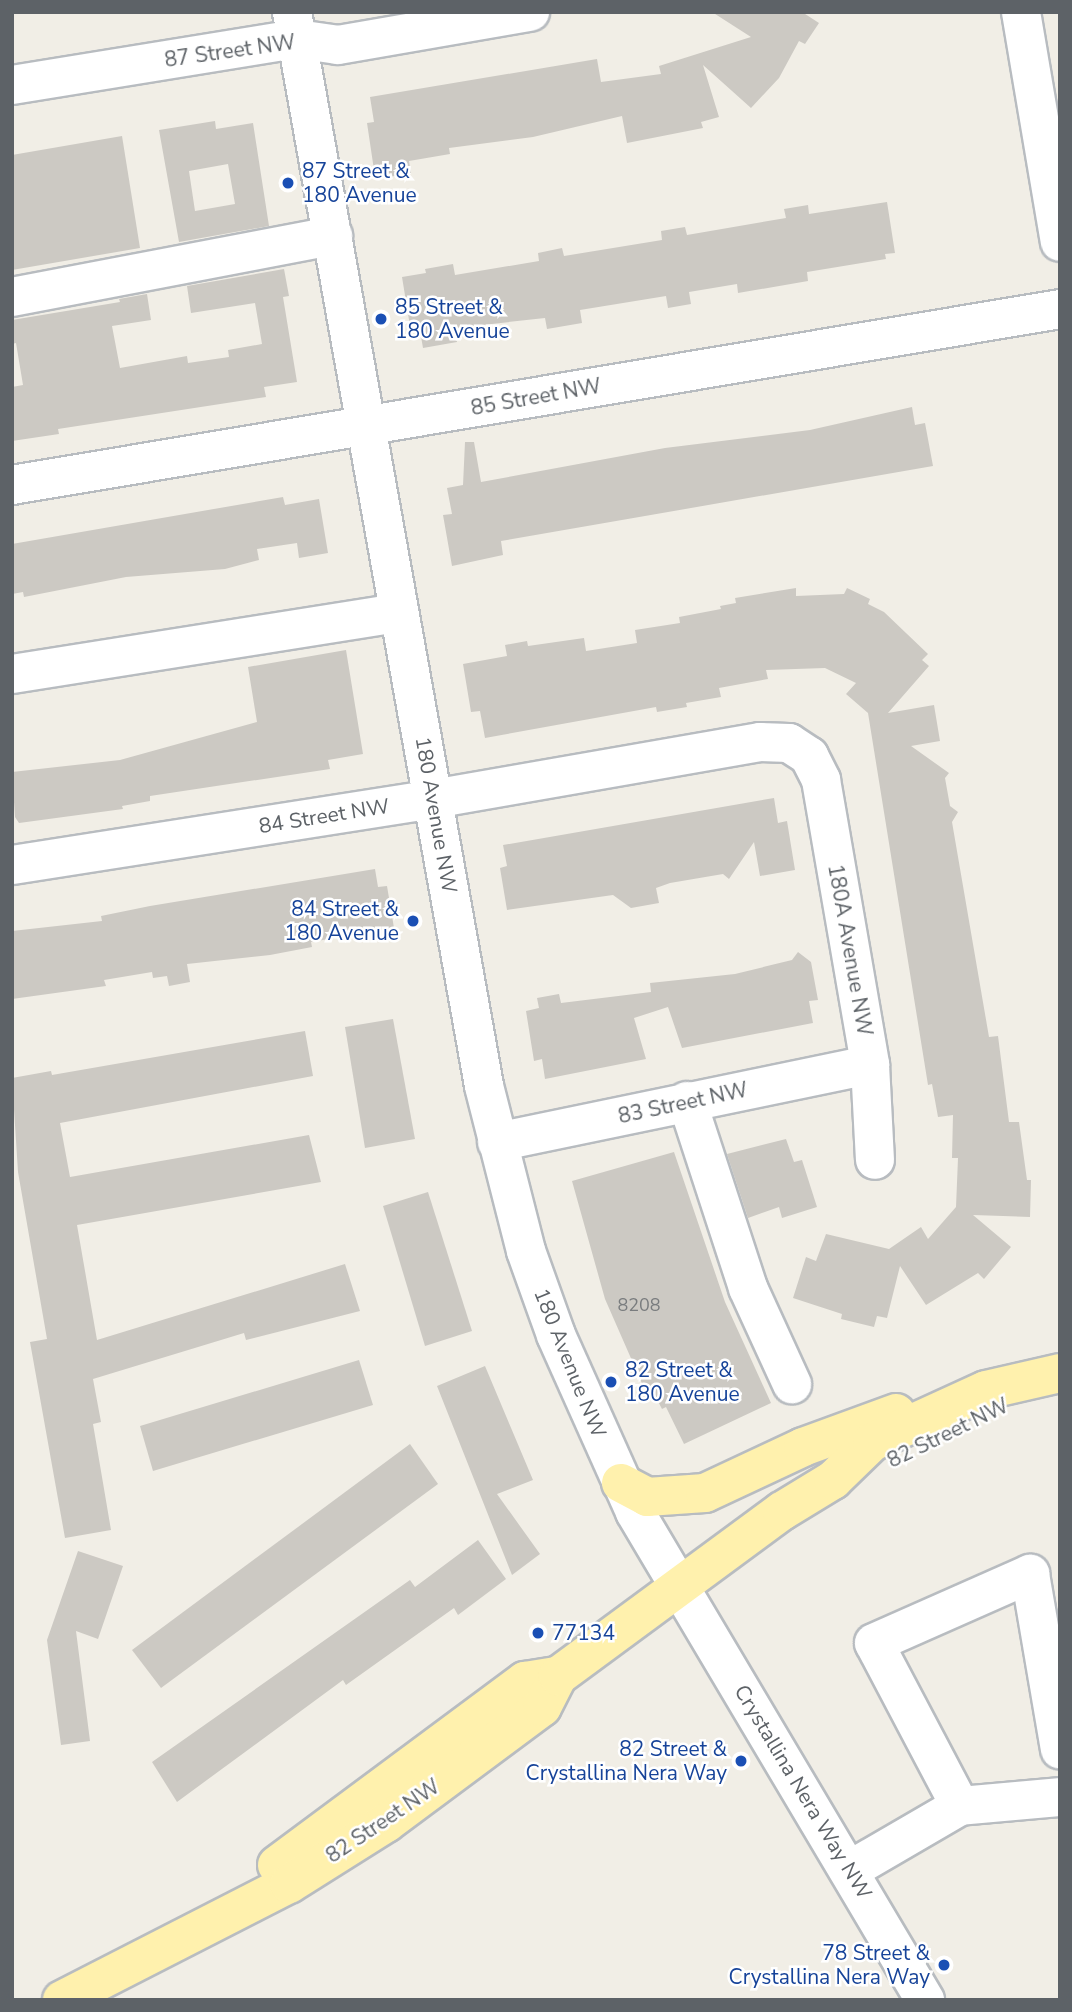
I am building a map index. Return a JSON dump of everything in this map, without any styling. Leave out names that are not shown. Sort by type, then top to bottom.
[{"type":"main road","name":"82 Street NW","points":[[62,2000],[185,1938],[391,1777],[525,1681],[558,1676],[679,1586],[833,1480],[872,1442],[986,1390],[1060,1373]]},
{"type":"main road","name":"82 Street NW","points":[[833,1480],[885,1465],[1060,1379]]},
{"type":"main road","points":[[621,1483],[648,1497],[705,1493],[856,1426],[986,1390]]},
{"type":"street","name":"87 Street NW","points":[[12,85],[295,26],[338,45],[486,16],[530,12]]},
{"type":"street","points":[[1021,12],[1060,242]]},
{"type":"street","name":"180 Avenue NW","points":[[295,26],[399,613],[497,1142],[526,1251],[556,1335],[621,1483],[679,1586]]},
{"type":"street","points":[[12,297],[332,236]]},
{"type":"street","name":"85 Street NW","points":[[12,485],[1060,309]]},
{"type":"street","points":[[12,674],[399,613]]},
{"type":"street","name":"84 Street NW","points":[[12,865],[433,799],[760,742],[789,743],[800,748]]},
{"type":"street","name":"180A Avenue NW","points":[[800,748],[821,780],[870,1065],[875,1160]]},
{"type":"street","name":"83 Street NW","points":[[497,1142],[870,1065]]},
{"type":"street","points":[[687,1101],[748,1288],[792,1384]]},
{"type":"street","points":[[960,1806],[874,1643],[1030,1574],[1060,1749]]},
{"type":"street","name":"Crystallina Nera Way NW","points":[[679,1586],[925,2000]]},
{"type":"street","points":[[850,1870],[960,1806],[1060,1797]]},
{"type":"building","points":[[712,12],[802,12],[819,23],[805,44],[799,41],[779,78],[751,108],[703,65],[719,117],[701,122],[703,128],[627,143],[622,116],[533,137],[449,148],[450,154],[409,161],[411,173],[389,177],[387,167],[374,170],[367,123],[374,122],[370,97],[597,59],[601,82],[661,74],[659,66],[751,37]]},
{"type":"building","points":[[215,121],[216,129],[253,123],[269,226],[179,242],[159,130]],"holes":[[[228,164],[235,204],[195,211],[189,171]]]},
{"type":"building","points":[[122,136],[140,248],[12,270],[12,155]]},
{"type":"building","points":[[887,202],[895,253],[885,254],[886,259],[807,272],[808,281],[738,293],[737,284],[689,292],[691,304],[668,308],[666,296],[580,310],[582,323],[547,329],[545,318],[455,328],[457,342],[423,348],[419,325],[410,326],[402,277],[426,273],[425,269],[453,264],[455,275],[539,261],[538,253],[562,248],[564,256],[662,240],[661,231],[685,227],[687,235],[786,218],[784,209],[808,205],[809,214]]},
{"type":"building","points":[[284,269],[289,296],[283,297],[297,382],[264,387],[266,397],[58,429],[59,434],[12,441],[12,387],[23,385],[16,343],[12,344],[12,320],[120,302],[119,299],[147,294],[151,320],[112,326],[120,368],[187,356],[188,363],[229,357],[228,350],[262,344],[255,303],[191,313],[187,286]]},
{"type":"building","points":[[912,407],[915,425],[925,423],[933,466],[501,541],[503,555],[452,566],[443,515],[452,514],[447,488],[463,485],[465,442],[474,442],[481,482],[665,448],[810,430]]},
{"type":"building","points":[[283,497],[285,505],[319,499],[328,553],[299,558],[297,543],[257,549],[259,560],[225,569],[126,577],[24,597],[23,592],[12,594],[12,544]]},
{"type":"building","points":[[796,588],[796,596],[844,594],[847,588],[870,599],[868,604],[884,612],[928,654],[922,660],[929,666],[888,713],[934,705],[940,741],[911,746],[949,773],[945,778],[950,806],[958,812],[952,822],[989,1037],[998,1036],[1009,1122],[1019,1122],[1027,1180],[1031,1180],[1030,1217],[973,1215],[1011,1247],[984,1279],[978,1273],[926,1305],[900,1266],[887,1318],[877,1316],[874,1327],[841,1319],[842,1314],[793,1298],[806,1257],[816,1261],[826,1234],[889,1249],[921,1227],[928,1239],[956,1207],[958,1158],[952,1158],[953,1115],[938,1117],[932,1084],[928,1085],[868,713],[846,694],[856,683],[825,668],[766,670],[768,679],[719,688],[721,697],[686,703],[687,707],[657,712],[656,707],[485,738],[480,711],[471,712],[463,664],[507,656],[505,645],[527,641],[528,646],[584,638],[586,651],[637,643],[635,630],[680,623],[679,617],[721,609],[720,606],[736,603],[735,598]]},
{"type":"building","points":[[346,650],[363,754],[328,760],[330,769],[150,796],[150,801],[122,806],[123,809],[19,823],[15,817],[12,772],[120,760],[257,722],[248,667]]},
{"type":"building","points":[[774,798],[778,823],[787,821],[795,870],[760,876],[754,842],[729,879],[723,874],[670,883],[656,888],[659,903],[631,908],[613,895],[507,910],[500,868],[507,866],[503,845]]},
{"type":"building","points":[[375,869],[378,887],[387,886],[394,928],[311,942],[312,947],[270,955],[187,964],[190,982],[169,986],[167,976],[153,978],[152,972],[104,980],[106,986],[12,999],[12,931],[102,921],[101,916],[150,906]]},
{"type":"building","points":[[798,952],[811,962],[818,1000],[809,1001],[813,1023],[682,1048],[668,1007],[634,1018],[646,1059],[545,1079],[542,1059],[534,1061],[526,1011],[539,1008],[537,998],[559,994],[561,1003],[651,992],[650,983],[735,974],[792,960]]},
{"type":"building","points":[[393,1019],[415,1139],[365,1148],[345,1027]]},
{"type":"building","points":[[305,1031],[313,1076],[60,1123],[70,1177],[309,1135],[321,1182],[77,1225],[97,1340],[345,1264],[360,1311],[246,1340],[244,1333],[93,1379],[101,1422],[93,1424],[111,1530],[65,1538],[30,1342],[47,1339],[18,1172],[12,1078],[51,1071],[52,1075]]},
{"type":"building","points":[[786,1139],[794,1162],[802,1160],[817,1207],[782,1218],[779,1207],[748,1218],[727,1154]]},
{"type":"building","points":[[674,1152],[725,1302],[771,1403],[684,1444],[666,1407],[662,1409],[650,1386],[644,1388],[605,1299],[572,1181]]},
{"type":"building","points":[[428,1192],[472,1331],[425,1346],[383,1206]]},
{"type":"building","points":[[359,1360],[373,1405],[153,1471],[140,1426]]},
{"type":"building","points":[[485,1366],[533,1480],[497,1494],[540,1554],[512,1575],[437,1386]]},
{"type":"building","points":[[410,1444],[438,1484],[161,1688],[132,1650]]},
{"type":"building","points":[[478,1540],[506,1579],[458,1615],[454,1608],[346,1685],[343,1680],[177,1802],[152,1762],[410,1580],[415,1587]]},
{"type":"building","points":[[78,1551],[123,1566],[98,1639],[76,1631],[90,1741],[61,1745],[47,1640]]},
{"type":"place","name":"87 Street & 180 Avenue","points":[[288,183]]},
{"type":"place","name":"85 Street & 180 Avenue","points":[[381,319]]},
{"type":"place","name":"84 Street & 180 Avenue","points":[[413,921]]},
{"type":"place","name":"82 Street & 180 Avenue","points":[[611,1382]]},
{"type":"place","name":"77134","points":[[538,1633]]},
{"type":"place","name":"82 Street & Crystallina Nera Way","points":[[741,1761]]},
{"type":"place","name":"78 Street & Crystallina Nera Way","points":[[944,1965]]}]
